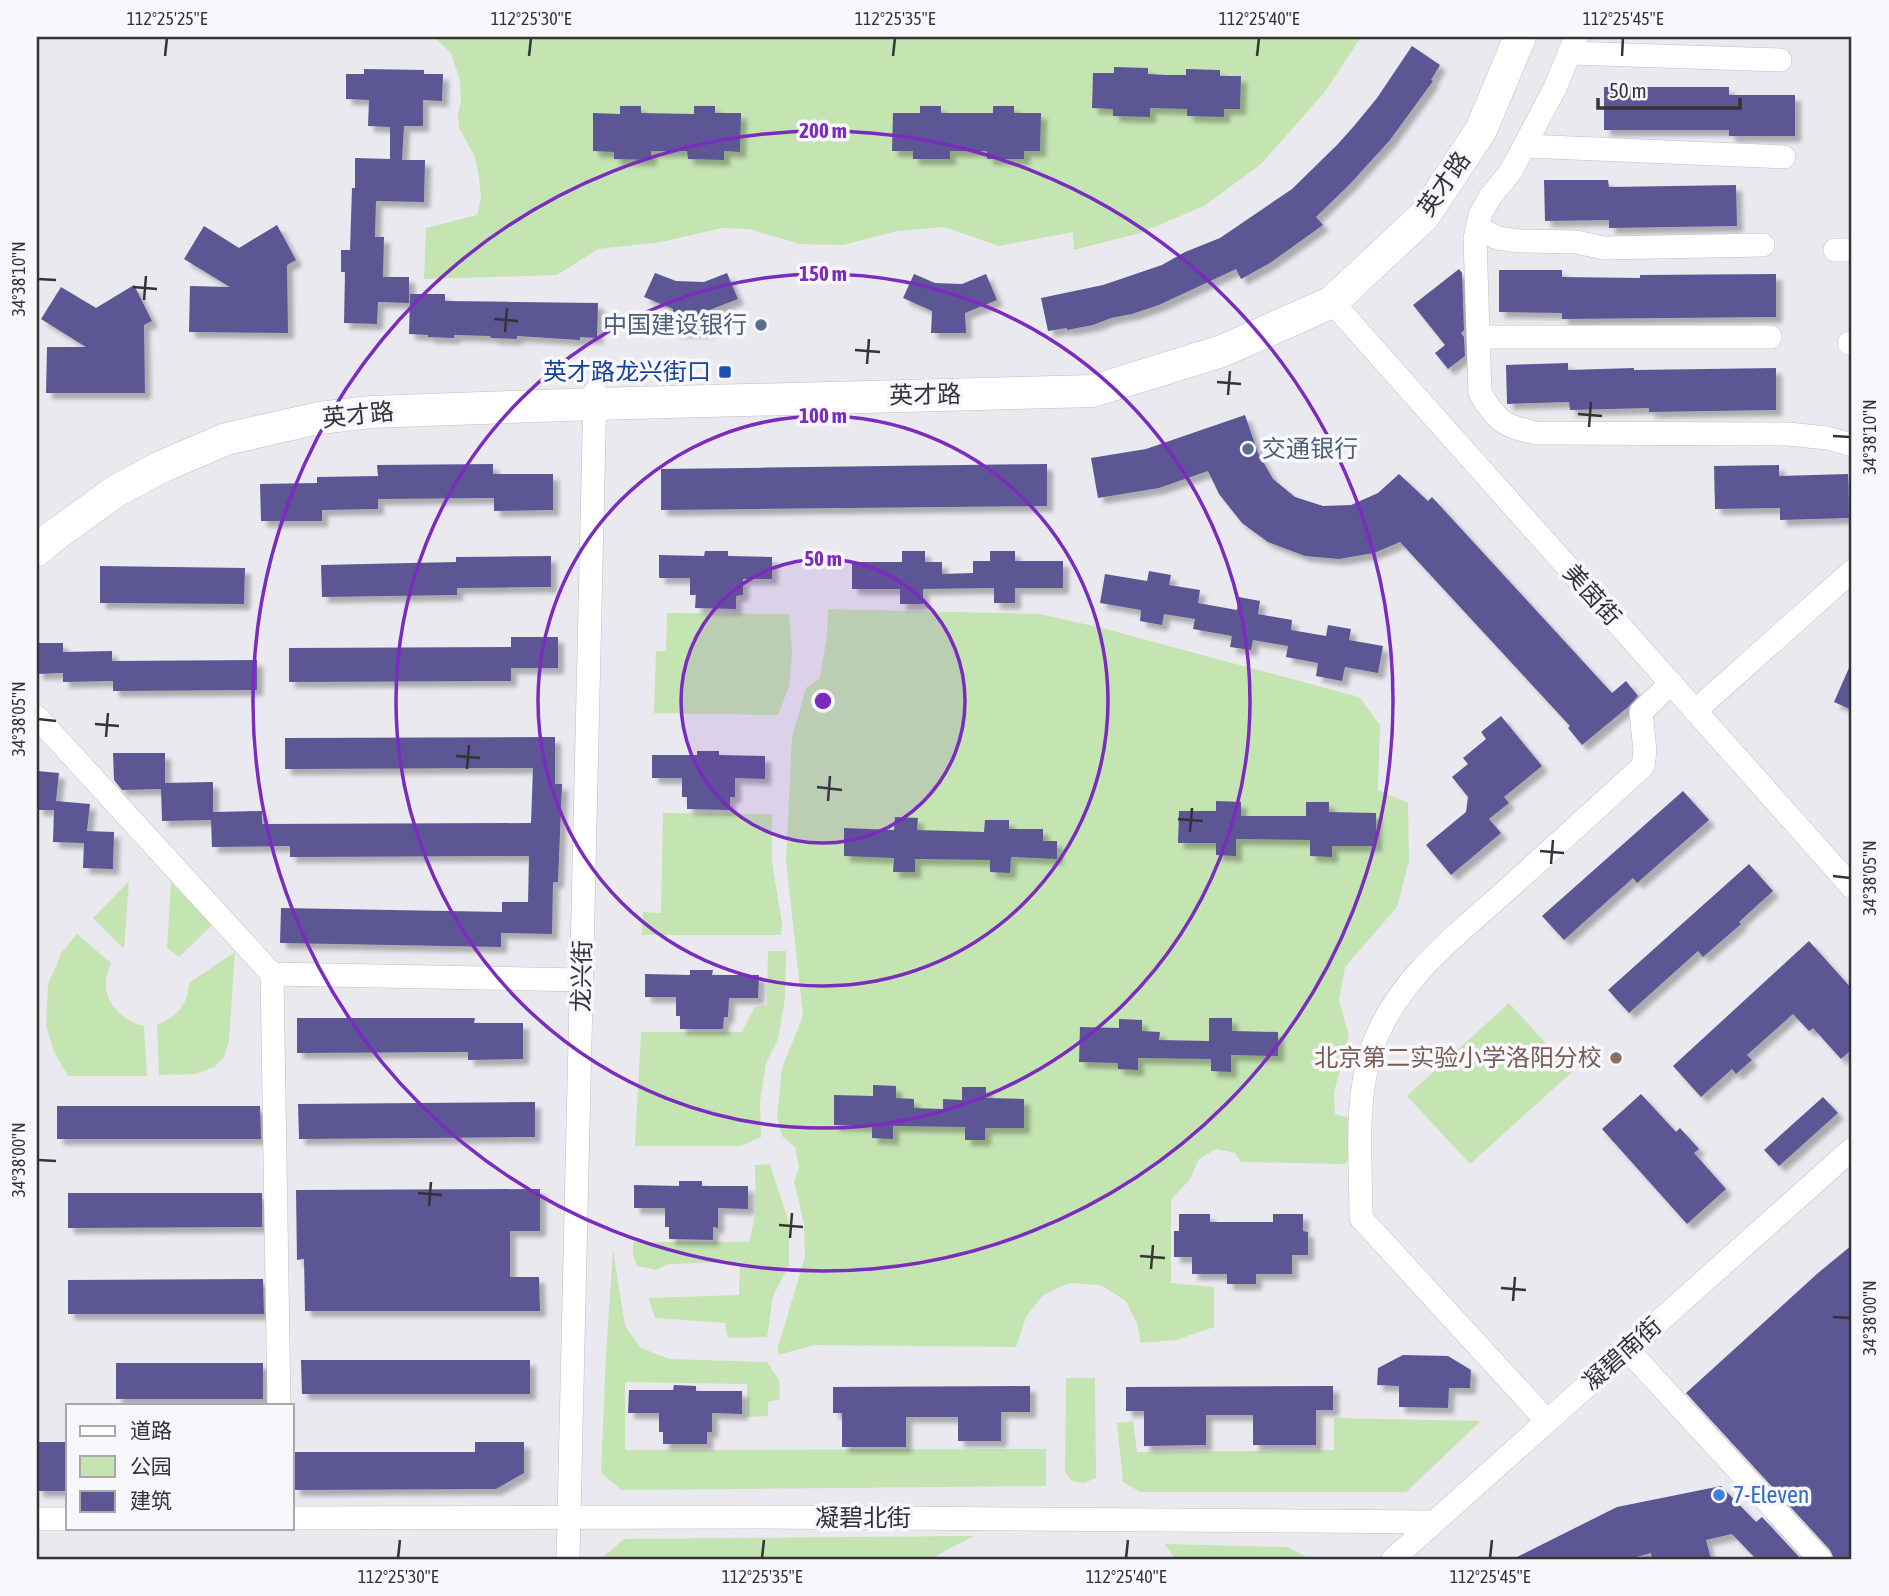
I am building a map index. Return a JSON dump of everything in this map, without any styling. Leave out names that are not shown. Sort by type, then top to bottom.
[{"type":"main road","name":"英才路","points":[[37,550],[116,492],[163,466],[226,439],[319,418],[371,412],[595,398],[1089,380],[1219,340],[1327,292],[1416,209],[1469,123],[1505,37]]},
{"type":"main road","name":"英才路","points":[[37,534],[109,480],[156,456],[221,427],[316,405],[369,398],[595,398],[1093,391],[1222,351],[1332,302],[1424,216],[1481,130],[1520,37]]},
{"type":"street","points":[[1780,60],[1573,45],[1555,88],[1525,146],[1480,215],[1475,239],[1480,393],[1493,414],[1511,427],[1536,433],[1788,434],[1827,438],[1852,445]]},
{"type":"street","points":[[1525,146],[1784,157]]},
{"type":"street","points":[[1477,227],[1497,238],[1576,242],[1604,248],[1763,246]]},
{"type":"street","name":"美茵街","points":[[1332,302],[1852,887]]},
{"type":"street","points":[[1479,337],[1770,337]]},
{"type":"street","name":"龙兴街","points":[[568,1559],[595,398]]},
{"type":"street","points":[[1695,710],[1852,571]]},
{"type":"street","points":[[1547,1421],[1361,1218],[1360,1126],[1363,1081],[1372,1047],[1391,1007],[1412,978],[1643,766],[1645,751],[1641,712],[1671,683]]},
{"type":"street","points":[[37,717],[272,974],[279,1404]]},
{"type":"street","points":[[272,974],[581,980]]},
{"type":"street","name":"凝碧南街","points":[[1393,1559],[1852,1149]]},
{"type":"street","points":[[1627,1349],[1820,1559]]},
{"type":"street","name":"凝碧北街","points":[[294,1518],[758,1517],[1433,1522]]},
{"type":"street","points":[[37,1519],[66,1519]]},
{"type":"green space","points":[[434,37],[1361,37],[1324,93],[1261,164],[1204,206],[1140,233],[1074,250],[1073,232],[999,246],[944,227],[897,231],[843,245],[800,244],[749,229],[722,228],[661,242],[598,249],[557,275],[424,279],[426,228],[477,215],[481,198],[475,157],[459,128],[460,81],[451,53]]},
{"type":"green space","points":[[828,609],[1040,614],[1359,697],[1380,725],[1378,790],[1408,803],[1409,861],[1397,907],[1345,967],[1339,1000],[1349,1036],[1334,1092],[1335,1114],[1350,1118],[1351,1157],[1345,1164],[1241,1162],[1235,1153],[1216,1149],[1199,1159],[1190,1179],[1171,1200],[1171,1283],[1214,1287],[1214,1327],[1176,1340],[1141,1343],[1137,1324],[1126,1301],[1101,1285],[1069,1283],[1043,1295],[1026,1317],[1016,1347],[814,1345],[778,1355],[778,1347],[805,1257],[804,1224],[794,1181],[799,1168],[795,1147],[782,1136],[777,1116],[782,1068],[803,1016],[786,860],[792,737],[806,688],[820,678]]},
{"type":"green space","points":[[667,613],[789,614],[792,653],[789,686],[778,715],[654,713],[656,651],[666,651]]},
{"type":"green space","points":[[663,813],[772,814],[772,862],[782,923],[781,935],[642,935],[643,912],[661,913]]},
{"type":"green space","points":[[129,881],[124,949],[93,918]]},
{"type":"green space","points":[[171,882],[212,925],[179,957],[167,948]]},
{"type":"green space","points":[[77,934],[111,963],[106,976],[106,988],[111,1004],[122,1016],[144,1026],[147,1076],[68,1076],[54,1052],[46,1025],[48,984],[62,952]]},
{"type":"green space","points":[[768,951],[786,951],[785,998],[778,1039],[766,1063],[760,1101],[761,1137],[740,1146],[635,1146],[641,1032],[742,1032],[755,1007],[767,1005]]},
{"type":"green space","points":[[235,952],[229,1041],[224,1057],[214,1067],[195,1074],[159,1075],[157,1025],[171,1018],[184,1004],[189,983]]},
{"type":"green space","points":[[1509,1003],[1572,1072],[1470,1164],[1407,1096]]},
{"type":"green space","points":[[770,1164],[789,1223],[789,1265],[773,1296],[767,1337],[728,1338],[725,1323],[655,1318],[648,1298],[739,1295],[740,1262],[669,1264],[656,1270],[637,1266],[633,1255],[633,1242],[749,1242],[756,1211],[755,1165]]},
{"type":"green space","points":[[613,1250],[625,1326],[641,1348],[669,1359],[767,1362],[779,1380],[780,1399],[768,1402],[768,1416],[747,1417],[747,1384],[625,1382],[625,1450],[1046,1449],[1046,1486],[622,1490],[601,1473]]},
{"type":"green space","points":[[1066,1378],[1095,1378],[1096,1478],[1084,1483],[1072,1481],[1065,1472]]},
{"type":"green space","points":[[1334,1418],[1481,1421],[1406,1492],[1140,1492],[1123,1482],[1117,1423],[1133,1421],[1137,1452],[1334,1450]]},
{"type":"green space","points":[[974,1536],[930,1559],[601,1559],[624,1539]]},
{"type":"green space","points":[[1165,1544],[1287,1547],[1307,1559],[1175,1559]]},
{"type":"building","points":[[1412,46],[1440,65],[1431,80],[1433,81],[1390,140],[1316,217],[1323,225],[1270,263],[1241,279],[1236,269],[1159,305],[1132,314],[1093,325],[1048,331],[1041,298],[1103,285],[1162,265],[1220,238],[1292,189],[1354,126],[1377,98]]},
{"type":"building","points":[[1114,67],[1148,68],[1148,74],[1186,75],[1186,69],[1220,70],[1220,76],[1241,76],[1240,109],[1224,109],[1224,117],[1187,116],[1187,109],[1150,108],[1150,117],[1113,116],[1113,109],[1092,108],[1093,73],[1114,73]]},
{"type":"building","points":[[364,69],[424,70],[424,74],[443,74],[442,101],[423,100],[423,126],[404,126],[402,160],[425,160],[424,202],[376,201],[375,237],[384,237],[383,277],[409,277],[409,303],[378,302],[377,324],[344,323],[345,272],[341,272],[341,250],[350,250],[355,158],[390,159],[390,127],[368,126],[369,100],[346,99],[346,74],[364,74]]},
{"type":"building","points":[[1604,87],[1729,87],[1729,95],[1795,95],[1795,136],[1729,136],[1729,130],[1604,130]]},
{"type":"building","points":[[620,106],[641,106],[641,113],[694,114],[694,106],[715,106],[715,113],[741,113],[740,152],[724,151],[724,160],[688,159],[687,151],[651,151],[651,160],[614,159],[614,152],[593,151],[593,113],[620,114]]},
{"type":"building","points":[[920,106],[941,106],[941,113],[993,113],[993,106],[1014,106],[1014,113],[1041,113],[1040,151],[1024,151],[1024,159],[987,159],[987,151],[950,151],[950,159],[913,159],[913,151],[892,151],[893,113],[920,113]]},
{"type":"building","points":[[1544,180],[1608,180],[1609,187],[1736,185],[1737,226],[1609,228],[1609,220],[1545,221]]},
{"type":"building","points":[[277,225],[296,260],[287,265],[288,333],[189,332],[190,286],[230,287],[184,259],[204,226],[239,248]]},
{"type":"building","points":[[1459,269],[1462,273],[1464,330],[1461,333],[1464,337],[1465,356],[1448,369],[1435,353],[1445,345],[1413,305]]},
{"type":"building","points":[[1499,270],[1562,270],[1562,277],[1776,274],[1776,317],[1562,319],[1562,313],[1499,312]]},
{"type":"building","points":[[655,273],[676,281],[704,282],[727,273],[738,299],[707,311],[707,332],[673,331],[673,309],[644,297]]},
{"type":"building","points":[[914,274],[935,283],[962,284],[986,274],[997,300],[965,313],[966,333],[931,333],[932,311],[903,298]]},
{"type":"building","points":[[134,285],[152,321],[144,325],[145,393],[46,393],[47,347],[86,347],[41,319],[61,287],[96,308]]},
{"type":"building","points":[[410,294],[445,294],[445,301],[598,303],[597,338],[580,337],[580,340],[517,336],[517,339],[454,335],[454,338],[409,334]]},
{"type":"building","points":[[1568,363],[1568,370],[1776,368],[1776,410],[1649,412],[1649,408],[1570,410],[1569,402],[1507,404],[1506,365]]},
{"type":"building","points":[[1245,415],[1258,453],[1273,479],[1295,497],[1323,506],[1351,505],[1378,493],[1399,474],[1428,501],[1432,497],[1612,693],[1626,681],[1638,696],[1582,745],[1568,728],[1570,726],[1400,542],[1374,553],[1339,559],[1305,556],[1268,542],[1242,523],[1219,494],[1208,471],[1159,488],[1098,498],[1091,458],[1146,449]]},
{"type":"building","points":[[493,464],[493,474],[553,474],[553,510],[494,511],[494,498],[378,499],[378,509],[322,510],[322,521],[261,521],[260,484],[317,483],[317,477],[378,476],[377,465]]},
{"type":"building","points":[[1047,464],[1047,506],[661,510],[661,469]]},
{"type":"building","points":[[1779,465],[1779,476],[1848,474],[1849,518],[1780,520],[1780,508],[1715,509],[1714,466]]},
{"type":"building","points":[[705,551],[728,551],[728,556],[772,557],[772,579],[743,579],[743,595],[736,596],[736,609],[695,608],[696,595],[690,595],[690,578],[659,578],[659,555],[704,556]]},
{"type":"building","points":[[902,551],[925,551],[925,562],[942,562],[942,574],[973,573],[973,561],[990,561],[990,551],[1015,551],[1015,561],[1063,561],[1063,588],[1015,588],[1015,603],[994,603],[994,588],[923,589],[923,604],[900,604],[900,589],[852,589],[852,562],[902,562]]},
{"type":"building","points":[[551,556],[551,587],[457,588],[457,595],[322,597],[321,565],[456,562],[456,557]]},
{"type":"building","points":[[100,566],[245,568],[244,604],[100,603]]},
{"type":"building","points":[[1149,571],[1171,575],[1169,585],[1200,590],[1198,603],[1237,610],[1239,597],[1260,601],[1258,614],[1292,620],[1291,630],[1326,636],[1328,625],[1351,629],[1349,640],[1383,646],[1378,673],[1345,667],[1342,681],[1316,676],[1318,663],[1286,657],[1288,646],[1253,640],[1251,650],[1230,647],[1232,636],[1193,629],[1195,619],[1164,614],[1162,625],[1140,621],[1141,610],[1100,603],[1105,574],[1147,581]]},
{"type":"building","points":[[511,637],[558,637],[558,668],[511,668],[511,681],[289,682],[289,648],[511,647]]},
{"type":"building","points":[[37,643],[63,643],[63,652],[112,651],[112,661],[257,660],[257,690],[113,691],[113,681],[63,682],[63,673],[37,674]]},
{"type":"building","points":[[1852,661],[1852,710],[1834,702]]},
{"type":"building","points":[[1501,716],[1542,766],[1504,797],[1509,803],[1489,819],[1501,833],[1451,875],[1426,845],[1466,812],[1468,797],[1452,777],[1468,764],[1463,758],[1486,739],[1481,732]]},
{"type":"building","points":[[555,737],[555,784],[562,784],[558,882],[553,882],[552,934],[501,933],[501,947],[280,943],[281,908],[502,912],[502,902],[528,902],[529,856],[290,857],[290,846],[212,847],[211,820],[162,821],[161,789],[122,790],[114,780],[113,753],[165,753],[165,783],[213,782],[213,812],[262,811],[262,824],[531,823],[533,768],[285,769],[285,738]]},
{"type":"building","points":[[697,751],[719,751],[719,755],[765,756],[765,779],[735,778],[735,797],[730,797],[730,810],[687,809],[687,797],[682,797],[682,778],[652,778],[652,755],[697,755]]},
{"type":"building","points":[[37,771],[59,773],[56,801],[90,804],[87,831],[114,832],[113,869],[83,868],[84,843],[53,842],[54,810],[37,810]]},
{"type":"building","points":[[1683,791],[1709,820],[1637,883],[1633,878],[1564,940],[1542,916]]},
{"type":"building","points":[[1216,801],[1241,802],[1241,816],[1306,816],[1306,802],[1329,802],[1329,812],[1376,813],[1376,846],[1332,846],[1332,857],[1310,856],[1310,840],[1236,839],[1236,856],[1216,855],[1216,843],[1178,843],[1179,811],[1216,811]]},
{"type":"building","points":[[895,817],[918,818],[917,830],[984,832],[985,820],[1009,820],[1009,829],[1043,829],[1043,841],[1057,841],[1057,859],[1011,857],[1010,873],[990,872],[990,860],[915,859],[915,872],[893,872],[894,858],[844,856],[844,828],[894,830]]},
{"type":"building","points":[[1749,864],[1773,891],[1703,957],[1698,951],[1629,1013],[1608,990]]},
{"type":"building","points":[[1809,941],[1852,989],[1852,1049],[1841,1059],[1813,1028],[1809,1031],[1793,1014],[1747,1055],[1752,1060],[1736,1074],[1732,1069],[1701,1097],[1673,1066]]},
{"type":"building","points":[[690,970],[713,970],[712,975],[759,975],[758,998],[729,998],[728,1017],[724,1017],[723,1029],[680,1029],[680,1016],[676,1016],[676,997],[645,997],[645,974],[690,975]]},
{"type":"building","points":[[297,1018],[475,1018],[474,1023],[523,1023],[523,1059],[468,1060],[468,1052],[297,1053]]},
{"type":"building","points":[[1209,1018],[1232,1018],[1232,1031],[1278,1032],[1278,1056],[1231,1055],[1231,1072],[1211,1071],[1211,1059],[1138,1058],[1138,1070],[1118,1069],[1118,1063],[1079,1062],[1080,1027],[1119,1028],[1119,1019],[1142,1020],[1142,1031],[1160,1032],[1159,1040],[1209,1041]]},
{"type":"building","points":[[873,1085],[896,1086],[896,1098],[914,1099],[914,1108],[943,1109],[943,1099],[962,1100],[962,1087],[986,1087],[986,1098],[1024,1099],[1024,1128],[985,1128],[985,1140],[965,1140],[965,1127],[893,1126],[893,1139],[872,1138],[872,1126],[834,1125],[834,1095],[873,1096]]},
{"type":"building","points":[[1641,1094],[1676,1132],[1680,1128],[1699,1149],[1694,1153],[1726,1189],[1687,1224],[1602,1129]]},
{"type":"building","points":[[1823,1097],[1838,1113],[1779,1166],[1764,1150]]},
{"type":"building","points":[[535,1102],[535,1137],[299,1139],[298,1104]]},
{"type":"building","points":[[57,1106],[260,1106],[261,1139],[57,1139]]},
{"type":"building","points":[[679,1181],[702,1181],[702,1186],[748,1186],[748,1209],[718,1208],[718,1228],[713,1227],[713,1240],[669,1239],[669,1227],[665,1227],[665,1208],[634,1208],[634,1185],[679,1186]]},
{"type":"building","points":[[540,1189],[540,1231],[510,1231],[510,1277],[539,1277],[540,1311],[305,1311],[304,1259],[297,1260],[296,1190]]},
{"type":"building","points":[[68,1193],[262,1193],[262,1227],[68,1228]]},
{"type":"building","points":[[1179,1214],[1210,1214],[1210,1222],[1273,1222],[1273,1214],[1303,1214],[1303,1231],[1308,1232],[1308,1255],[1292,1255],[1292,1274],[1256,1274],[1256,1284],[1227,1284],[1227,1274],[1192,1274],[1192,1257],[1174,1257],[1174,1231],[1179,1231]]},
{"type":"building","points":[[1852,1245],[1852,1559],[1834,1559],[1830,1550],[1686,1393]]},
{"type":"building","points":[[263,1279],[264,1314],[68,1314],[68,1280]]},
{"type":"building","points":[[1403,1355],[1448,1356],[1471,1370],[1470,1388],[1449,1388],[1448,1408],[1399,1407],[1399,1386],[1377,1385],[1378,1368]]},
{"type":"building","points":[[301,1360],[530,1360],[530,1394],[302,1394]]},
{"type":"building","points":[[116,1363],[263,1363],[263,1399],[116,1399]]},
{"type":"building","points":[[674,1385],[696,1386],[696,1391],[742,1391],[742,1414],[712,1413],[712,1432],[707,1432],[707,1444],[663,1444],[663,1432],[659,1432],[659,1413],[628,1413],[629,1390],[673,1390]]},
{"type":"building","points":[[1030,1386],[1030,1412],[1001,1412],[1001,1441],[958,1441],[958,1417],[906,1417],[906,1447],[842,1447],[842,1413],[833,1413],[833,1387]]},
{"type":"building","points":[[1333,1386],[1333,1410],[1316,1410],[1316,1445],[1253,1445],[1253,1415],[1206,1415],[1206,1445],[1144,1446],[1144,1411],[1126,1411],[1126,1387]]},
{"type":"building","points":[[37,1442],[66,1442],[66,1491],[37,1491]]},
{"type":"building","points":[[475,1442],[524,1442],[524,1473],[496,1489],[294,1490],[295,1452],[475,1452]]},
{"type":"building","points":[[1721,1486],[1756,1522],[1762,1517],[1801,1559],[1756,1559],[1732,1534],[1706,1540],[1711,1559],[1652,1559],[1651,1553],[1629,1559],[1513,1559],[1617,1507]]},
{"type":"place","name":"中国建设银行","points":[[761,325]]},
{"type":"place","name":"英才路龙兴街口","points":[[725,372]]},
{"type":"place","name":"交通银行","points":[[1248,449]]},
{"type":"place","name":"北京第二实验小学洛阳分校","points":[[1616,1058]]},
{"type":"place","name":"7-Eleven","points":[[1719,1495]]}]
